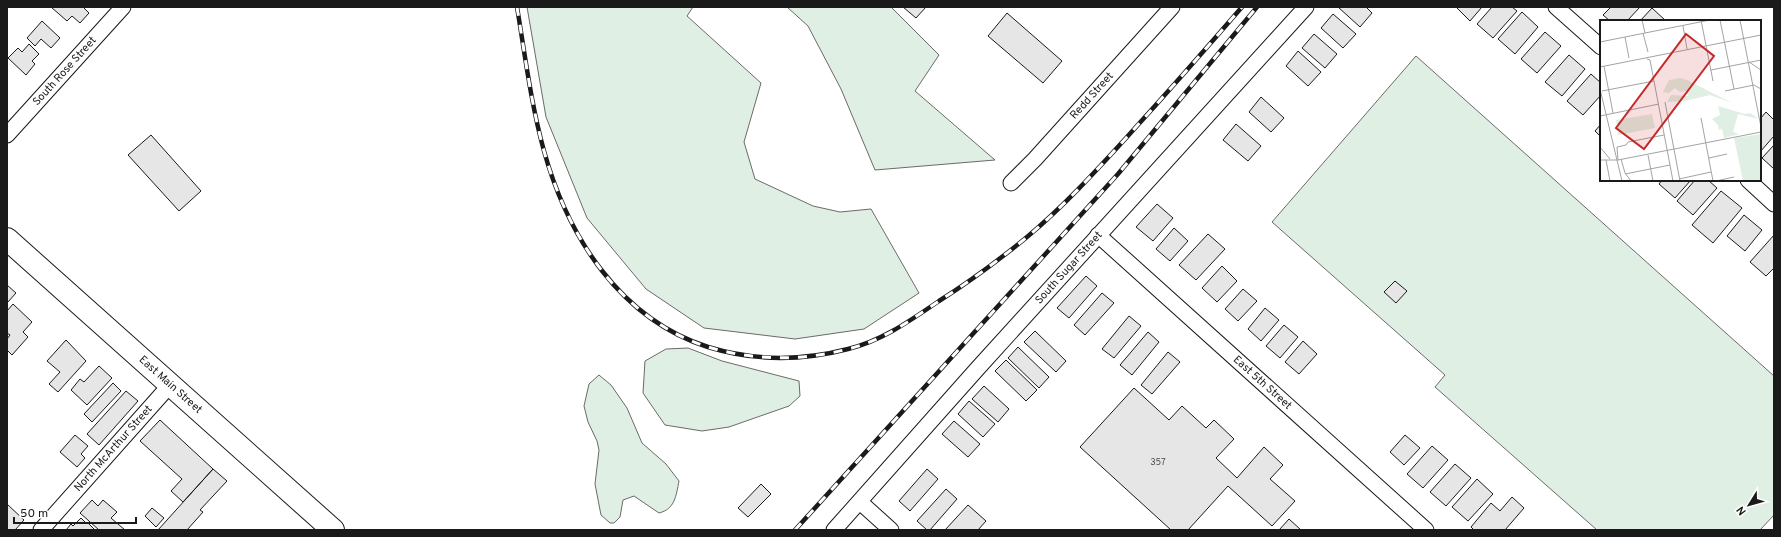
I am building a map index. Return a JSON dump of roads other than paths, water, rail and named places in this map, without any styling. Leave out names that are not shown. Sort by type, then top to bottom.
[{"type":"main road","name":"East Main Street","points":[[7,239],[333,530]]},
{"type":"street","name":"South Rose Street","points":[[7,135],[123,7]]},
{"type":"street","name":"Redd Street","points":[[1011,183],[1035,159],[1172,7]]},
{"type":"street","name":"South Sugar Street","points":[[834,530],[1098,235],[1306,7]]},
{"type":"street","points":[[1556,7],[1600,46]]},
{"type":"street","points":[[1749,181],[1774,204]]},
{"type":"street","name":"East 5th Street","points":[[1098,235],[1426,530]]},
{"type":"street","name":"North McArthur Street","points":[[43,528],[170,385]]},
{"type":"street","points":[[860,502],[891,530]]},
{"type":"railway","points":[[517,7],[539,133],[554,183],[567,214],[583,243],[602,271],[624,295],[649,317],[677,334],[708,347],[725,352],[778,358],[813,356],[831,353],[873,341],[907,322],[995,262],[1040,226],[1078,189],[1142,121],[1242,7]]},
{"type":"railway","points":[[795,530],[1118,174],[1257,7]]}]
